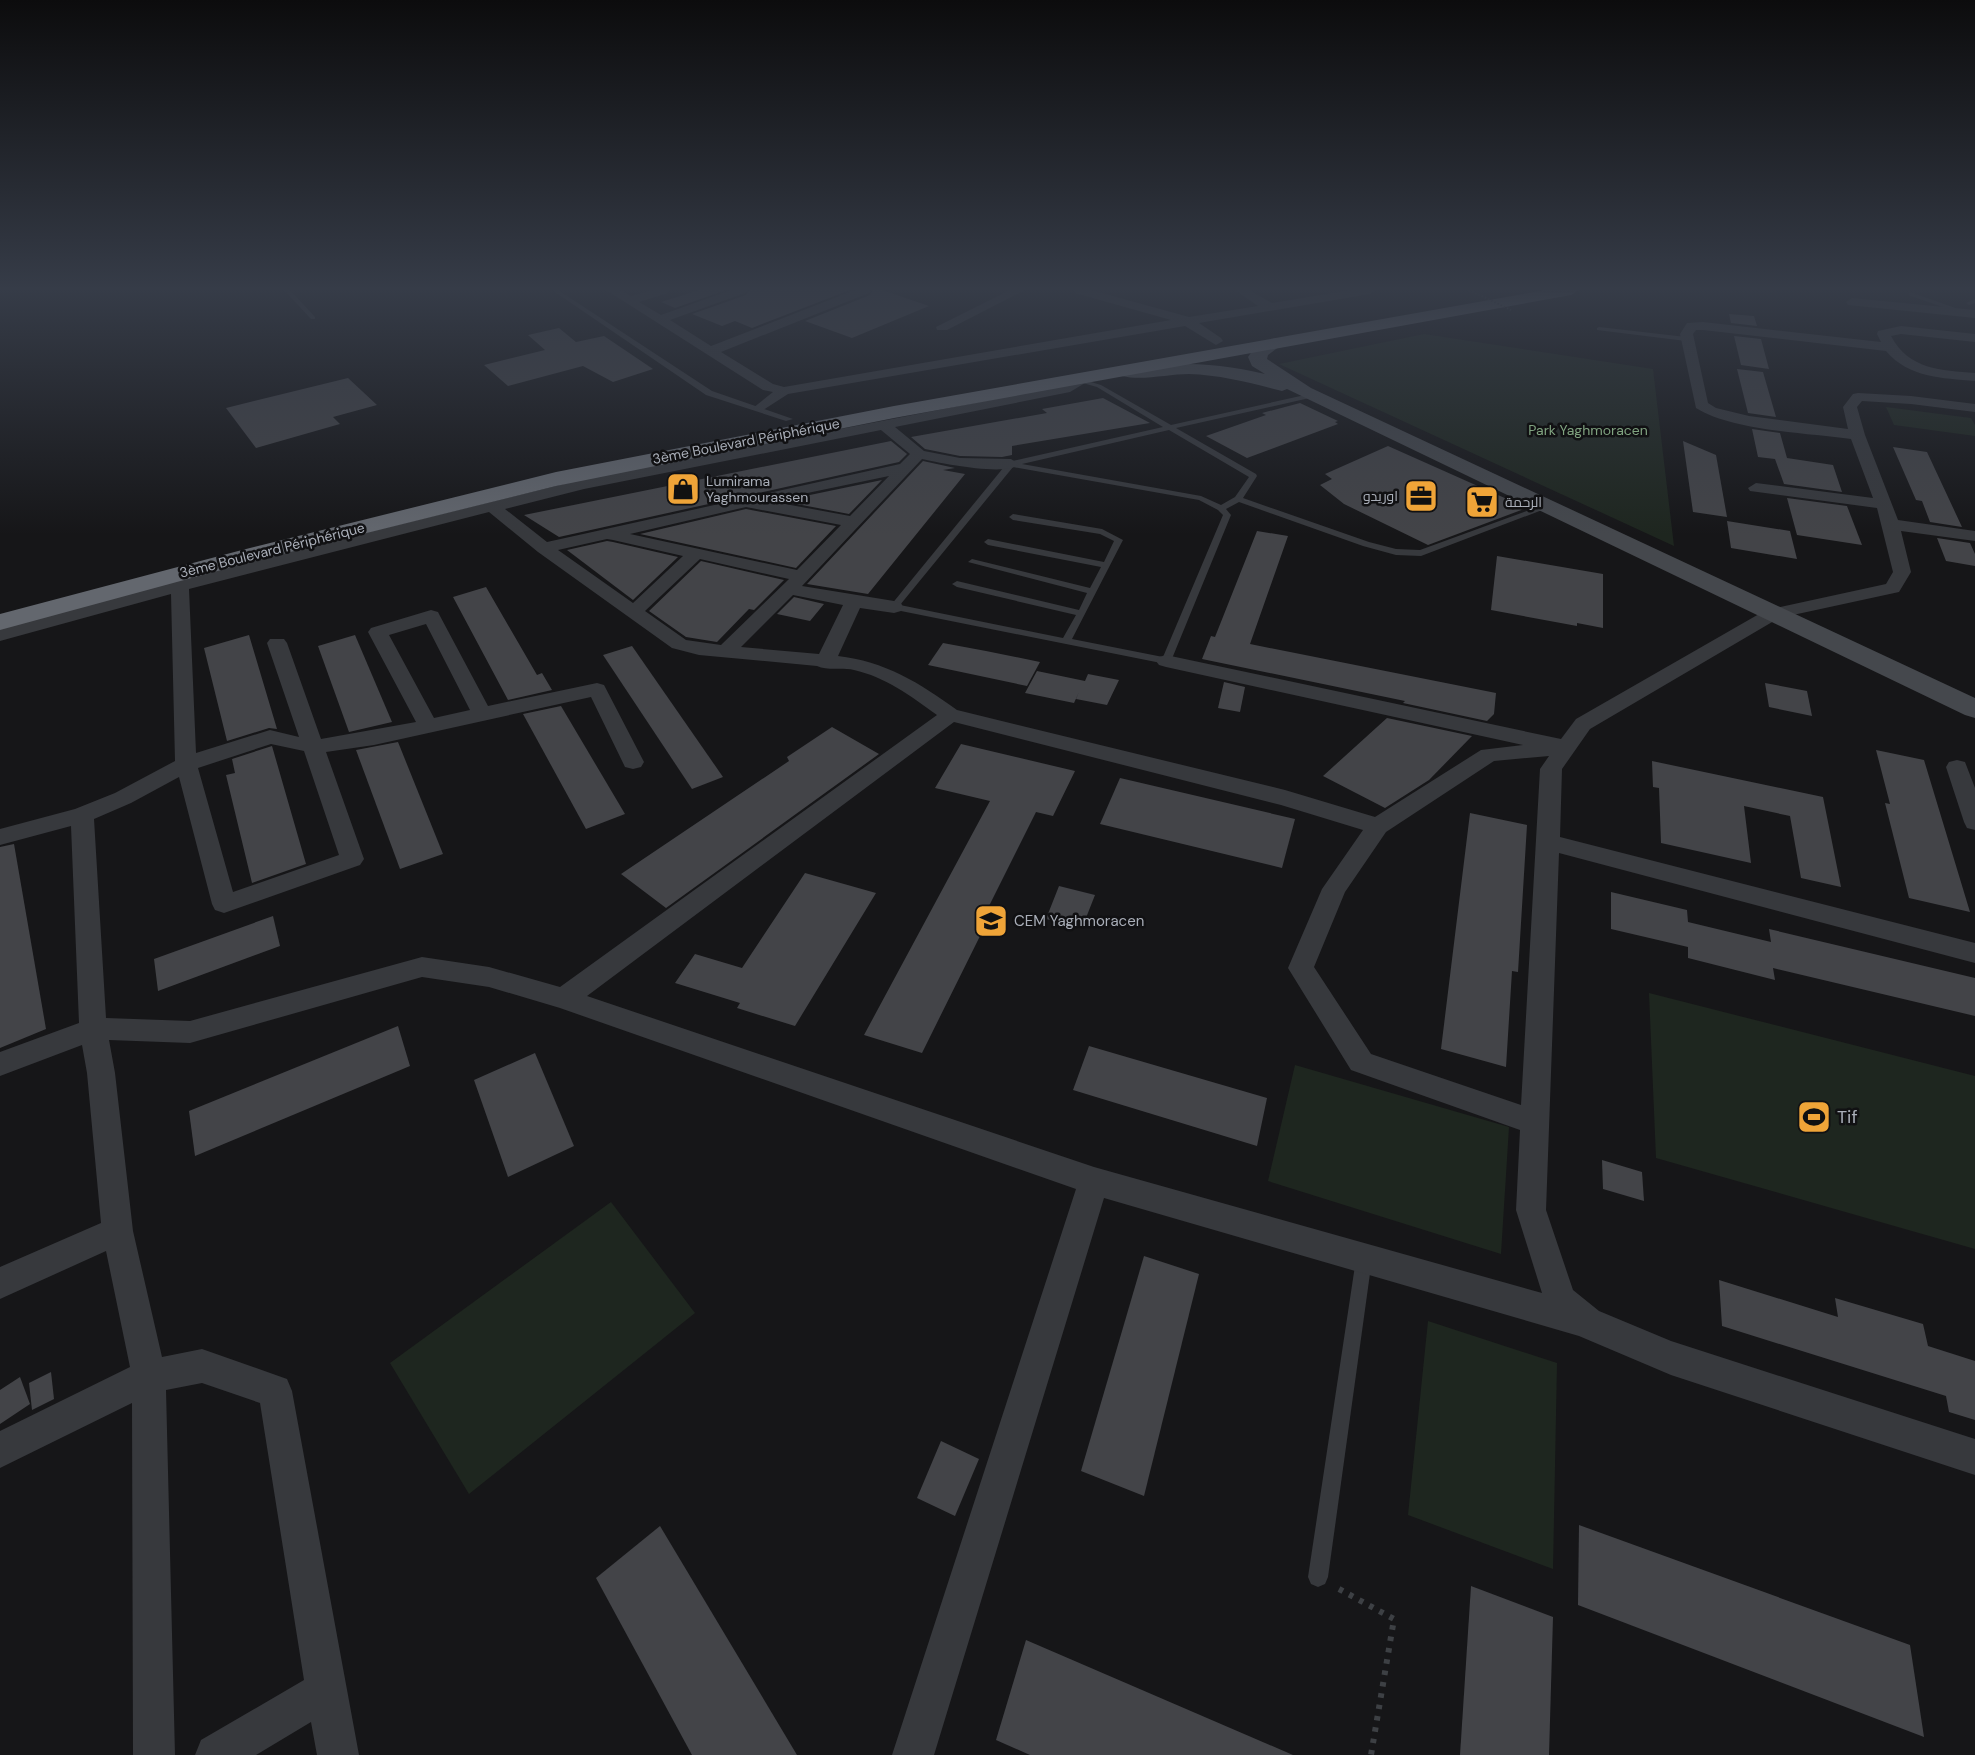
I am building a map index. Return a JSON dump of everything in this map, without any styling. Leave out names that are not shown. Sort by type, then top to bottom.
[{"type":"highway","name":"3ème Boulevard Périphérique","points":[[280,527],[524,472],[789,419],[1047,372]]},
{"type":"highway","name":"3ème Boulevard Périphérique","points":[[0,622],[250,555],[556,479],[882,414],[1121,372]]},
{"type":"main road","points":[[1083,379],[1137,372]]},
{"type":"main road","points":[[1232,372],[1307,393]]},
{"type":"main road","points":[[1274,372],[1307,393],[1975,709]]},
{"type":"street","points":[[746,372],[768,387],[784,391],[894,372]]},
{"type":"street","points":[[1693,372],[1701,405],[1705,409],[1732,418],[1857,435]]},
{"type":"street","points":[[1945,372],[1975,377]]},
{"type":"street","points":[[0,635],[180,585],[584,484],[1065,389],[1083,379]]},
{"type":"street","points":[[760,408],[784,391]]},
{"type":"street","points":[[1587,1323],[1560,1300],[1531,1210],[1551,769],[1583,724],[1773,614],[1893,588],[1902,572],[1891,524],[1857,435],[1850,407],[1858,397],[1911,400],[1975,408]]},
{"type":"street","points":[[884,425],[919,453],[960,462],[1011,464]]},
{"type":"street","points":[[726,651],[919,453]]},
{"type":"street","points":[[544,548],[905,468]]},
{"type":"street","points":[[1756,488],[1883,504]]},
{"type":"street","points":[[746,502],[854,522]]},
{"type":"street","points":[[491,506],[544,548],[679,644],[699,649],[825,663],[856,664],[885,674],[915,689],[950,715],[1286,798],[1378,826]]},
{"type":"street","points":[[1891,524],[1975,536]]},
{"type":"street","points":[[605,533],[696,553],[854,602],[894,607]]},
{"type":"street","points":[[634,612],[696,553]]},
{"type":"street","points":[[180,585],[186,764],[224,904],[352,859],[277,643]]},
{"type":"street","points":[[825,663],[854,602]]},
{"type":"street","points":[[428,726],[378,632],[431,616],[482,714]]},
{"type":"street","points":[[1166,661],[1566,747]]},
{"type":"street","points":[[0,837],[82,814],[123,798],[186,764],[270,737],[315,747],[374,738],[597,689],[633,762]]},
{"type":"street","points":[[564,999],[950,715]]},
{"type":"street","points":[[1534,1122],[1361,1062],[1301,968],[1334,889],[1378,826],[1489,755],[1566,747]]},
{"type":"street","points":[[1957,767],[1975,822]]},
{"type":"street","points":[[82,814],[93,1029],[101,1072],[117,1231],[149,1376],[154,1755]]},
{"type":"street","points":[[1547,842],[1975,953]]},
{"type":"street","points":[[0,1064],[93,1029],[190,1032],[422,967],[489,977],[564,999],[1094,1181],[1587,1323],[1671,1358],[1975,1457]]},
{"type":"street","points":[[913,1755],[1094,1181]]},
{"type":"street","points":[[0,1283],[117,1231]]},
{"type":"street","points":[[0,1450],[149,1376],[202,1366],[275,1391],[338,1755]]},
{"type":"street","points":[[216,1755],[326,1690]]},
{"type":"lane","points":[[677,372],[701,388],[789,419]]},
{"type":"lane","points":[[1083,379],[1099,386],[1253,476],[1238,500],[1221,508]]},
{"type":"lane","points":[[1011,464],[1201,498],[1221,508],[1227,515],[1166,661],[894,607],[1011,464],[1172,428],[1307,393]]},
{"type":"lane","points":[[1238,500],[1366,544],[1396,552],[1421,553],[1546,507]]},
{"type":"lane","points":[[1012,518],[1102,532],[1119,540],[1066,641]]},
{"type":"lane","points":[[988,542],[1107,565]]},
{"type":"lane","points":[[972,562],[1093,592]]},
{"type":"lane","points":[[957,584],[1082,613]]},
{"type":"lane","points":[[1318,1577],[1364,1259]]},
{"type":"path","points":[[1318,1577],[1394,1619],[1371,1755]]},
{"type":"green space","name":"Park Yaghmoracen","points":[[1296,372],[1653,372],[1674,546]]},
{"type":"green space","points":[[1886,407],[1971,418],[1975,425],[1975,436],[1894,425]]},
{"type":"green space","name":"Tif","points":[[1649,993],[1975,1076],[1975,1249],[1656,1158]]},
{"type":"green space","points":[[1295,1065],[1509,1127],[1501,1254],[1268,1181]]},
{"type":"green space","points":[[611,1202],[695,1313],[469,1494],[390,1363]]},
{"type":"green space","points":[[1428,1321],[1557,1363],[1553,1569],[1408,1515]]},
{"type":"building","points":[[492,372],[561,372],[508,386]]},
{"type":"building","points":[[594,372],[644,372],[613,382]]},
{"type":"building","points":[[1738,372],[1763,372],[1776,417],[1748,413]]},
{"type":"building","points":[[348,378],[377,405],[333,417],[340,424],[256,448],[226,408]]},
{"type":"building","points":[[1103,398],[1150,423],[1012,446],[1012,455],[1002,457],[960,456],[925,449],[911,437],[1047,413],[1042,409]]},
{"type":"building","points":[[1300,403],[1338,421],[1335,422],[1338,424],[1247,458],[1206,436],[1266,415],[1262,413]]},
{"type":"building","points":[[1752,429],[1780,433],[1787,458],[1833,465],[1842,492],[1784,484],[1775,459],[1758,457]]},
{"type":"building","points":[[891,441],[907,454],[899,462],[559,537],[524,515]]},
{"type":"building","points":[[1683,441],[1716,455],[1727,517],[1693,512]]},
{"type":"building","name":"اوريدو","points":[[1388,446],[1527,508],[1428,545],[1344,504],[1320,485],[1332,479],[1325,474]]},
{"type":"building","points":[[1893,447],[1927,452],[1962,527],[1930,522],[1922,501],[1916,500]]},
{"type":"building","points":[[923,461],[955,468],[943,470],[965,474],[868,594],[807,584]]},
{"type":"building","points":[[882,480],[849,514],[781,501]]},
{"type":"building","points":[[1787,498],[1847,506],[1862,545],[1797,535]]},
{"type":"building","points":[[746,509],[836,526],[796,568],[640,534]]},
{"type":"building","points":[[1727,521],[1790,531],[1797,559],[1731,548]]},
{"type":"building","points":[[1257,531],[1288,536],[1250,644],[1496,693],[1494,714],[1487,721],[1403,703],[1405,701],[1202,659],[1211,636],[1215,637]]},
{"type":"building","points":[[1937,538],[1970,543],[1975,554],[1975,566],[1946,561]]},
{"type":"building","points":[[607,541],[678,557],[633,600],[567,550]]},
{"type":"building","points":[[1497,556],[1603,574],[1603,628],[1577,623],[1577,626],[1491,610]]},
{"type":"building","points":[[701,561],[784,580],[754,610],[749,609],[717,642],[686,637],[649,611]]},
{"type":"building","points":[[486,587],[537,675],[542,673],[552,690],[508,700],[453,597]]},
{"type":"building","points":[[794,597],[824,604],[810,621],[777,614]]},
{"type":"building","points":[[249,635],[277,729],[269,728],[227,741],[204,648]]},
{"type":"building","points":[[355,635],[392,722],[349,732],[318,646]]},
{"type":"building","points":[[943,643],[1040,662],[1027,686],[928,665]]},
{"type":"building","points":[[632,646],[723,777],[692,789],[603,655]]},
{"type":"building","points":[[1037,671],[1085,681],[1088,674],[1119,680],[1107,705],[1076,699],[1079,692],[1074,703],[1025,693]]},
{"type":"building","points":[[1224,682],[1245,687],[1240,712],[1218,708]]},
{"type":"building","points":[[1765,683],[1807,691],[1812,716],[1769,707]]},
{"type":"building","points":[[561,706],[625,814],[586,829],[523,714]]},
{"type":"building","points":[[1387,718],[1472,736],[1429,780],[1385,808],[1323,776]]},
{"type":"building","points":[[832,727],[879,754],[666,908],[621,874],[789,761],[787,757]]},
{"type":"building","points":[[398,742],[443,854],[400,869],[356,750]]},
{"type":"building","points":[[961,744],[1075,771],[1053,816],[1036,812],[977,930],[982,932],[922,1053],[864,1035],[990,801],[935,788]]},
{"type":"building","points":[[272,746],[306,864],[252,883],[226,775],[235,773],[232,759]]},
{"type":"building","points":[[1876,750],[1924,760],[1970,912],[1909,898],[1885,803],[1890,804]]},
{"type":"building","points":[[1652,761],[1823,797],[1841,887],[1801,878],[1790,816],[1744,806],[1751,863],[1661,843],[1659,788],[1653,787]]},
{"type":"building","points":[[1120,778],[1295,819],[1282,868],[1100,824]]},
{"type":"building","points":[[1470,813],[1527,825],[1518,972],[1512,971],[1506,1067],[1441,1049]]},
{"type":"building","points":[[14,844],[46,1029],[0,1048],[0,847]]},
{"type":"building","points":[[805,873],[876,893],[795,1026],[737,1008],[740,1003],[675,983],[695,954],[742,968]]},
{"type":"building","points":[[1059,886],[1095,895],[1082,928],[1046,919]]},
{"type":"building","points":[[1611,892],[1687,910],[1688,922],[1771,942],[1769,929],[1975,978],[1975,1016],[1773,968],[1775,980],[1688,958],[1688,947],[1611,929]]},
{"type":"building","points":[[273,916],[280,946],[158,991],[154,959]]},
{"type":"building","points":[[398,1026],[410,1066],[195,1156],[189,1111]]},
{"type":"building","points":[[1089,1046],[1267,1098],[1257,1146],[1073,1090]]},
{"type":"building","points":[[535,1053],[574,1146],[508,1177],[474,1080]]},
{"type":"building","points":[[1602,1160],[1642,1172],[1644,1201],[1603,1189]]},
{"type":"building","points":[[1144,1256],[1199,1274],[1144,1496],[1081,1471]]},
{"type":"building","points":[[1719,1280],[1838,1317],[1835,1298],[1923,1324],[1928,1346],[1975,1361],[1975,1420],[1949,1412],[1946,1396],[1722,1326]]},
{"type":"building","points":[[51,1372],[54,1399],[32,1410],[29,1383]]},
{"type":"building","points":[[20,1377],[30,1404],[0,1424],[0,1390]]},
{"type":"building","points":[[941,1441],[979,1459],[955,1516],[917,1498]]},
{"type":"building","points":[[1579,1525],[1910,1645],[1924,1737],[1578,1605]]},
{"type":"building","points":[[660,1526],[797,1755],[692,1755],[596,1578]]},
{"type":"building","points":[[1471,1586],[1553,1617],[1549,1755],[1460,1755]]},
{"type":"building","points":[[1026,1640],[1293,1755],[1030,1755],[996,1740]]},
{"type":"place","name":"Lumirama Yaghmourassen","points":[[683,489]]},
{"type":"place","name":"اوريدو","points":[[1421,496]]},
{"type":"place","name":"الرحمة","points":[[1482,502]]},
{"type":"place","name":"CEM Yaghmoracen","points":[[991,921]]},
{"type":"place","name":"Tif","points":[[1814,1117]]}]
